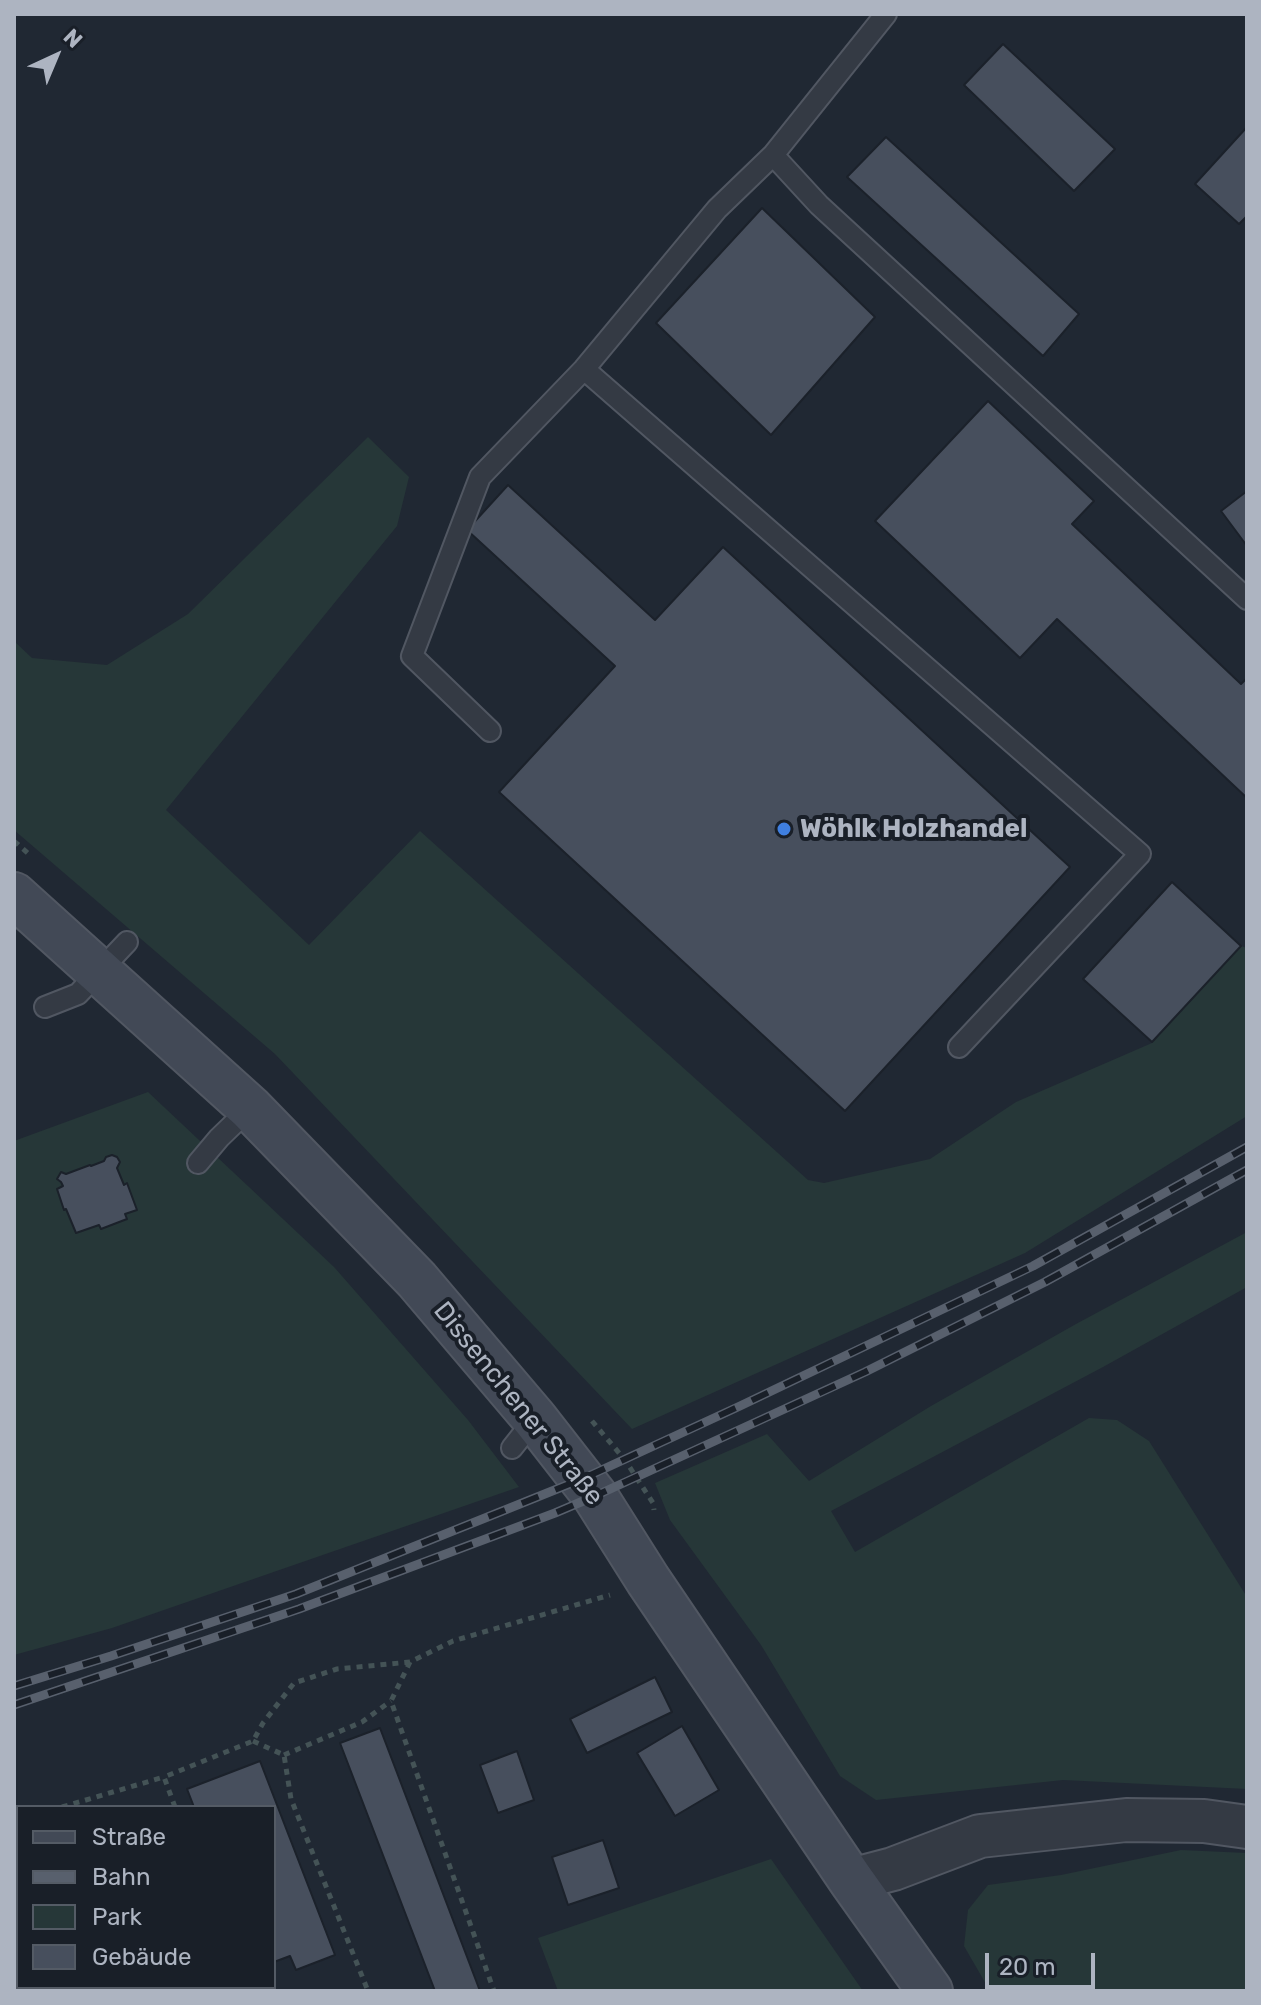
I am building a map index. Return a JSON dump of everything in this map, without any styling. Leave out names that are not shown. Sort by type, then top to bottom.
[{"type":"main road","name":"Dissenchener Straße","points":[[14,895],[113,957],[250,1108],[417,1280],[524,1433],[595,1496],[648,1580],[851,1880],[930,1991]]},
{"type":"street","points":[[851,1880],[893,1869],[980,1836],[1126,1820],[1204,1821],[1247,1827]]},
{"type":"lane","points":[[490,731],[412,656],[480,477],[584,369],[717,209],[773,155],[886,14]]},
{"type":"lane","points":[[773,155],[819,205],[1247,599]]},
{"type":"lane","points":[[584,369],[1140,854],[959,1047]]},
{"type":"lane","points":[[45,1007],[78,994],[113,957]]},
{"type":"lane","points":[[198,1163],[250,1108]]},
{"type":"path","points":[[69,1805],[164,1777],[253,1741],[294,1683],[337,1669],[410,1662],[453,1641],[615,1593],[648,1580]]},
{"type":"path","points":[[253,1741],[284,1755],[362,1722],[391,1701],[410,1662]]},
{"type":"path","points":[[391,1701],[494,1991]]},
{"type":"path","points":[[284,1755],[291,1799],[368,1991]]},
{"type":"path","points":[[164,1777],[174,1805]]},
{"type":"green space","points":[[368,437],[409,477],[397,526],[166,810],[309,945],[420,831],[808,1180],[824,1183],[930,1159],[1016,1102],[1152,1043],[1241,946],[1247,948],[1247,1116],[1025,1253],[632,1429],[275,1054],[14,830],[14,641],[32,658],[107,665],[188,614]]},
{"type":"green space","points":[[148,1092],[334,1267],[468,1420],[519,1487],[112,1628],[14,1655],[14,1141]]},
{"type":"green space","points":[[1247,1232],[1247,1287],[831,1511],[855,1552],[1089,1418],[1117,1420],[1149,1441],[1247,1597],[1247,1789],[1063,1780],[876,1800],[840,1776],[761,1645],[670,1520],[655,1483],[767,1434],[809,1481],[931,1406]]},
{"type":"green space","points":[[1181,1850],[1247,1853],[1247,1991],[990,1991],[964,1946],[968,1910],[988,1885],[1061,1875]]},
{"type":"green space","points":[[771,1859],[863,1991],[558,1991],[538,1938]]},
{"type":"building","points":[[1003,44],[1115,149],[1074,191],[964,85]]},
{"type":"building","points":[[1247,127],[1247,216],[1239,224],[1195,184]]},
{"type":"building","points":[[886,137],[1079,314],[1043,356],[847,177]]},
{"type":"building","points":[[762,208],[875,317],[771,435],[656,323]]},
{"type":"building","points":[[988,401],[1094,501],[1072,524],[1241,684],[1247,678],[1247,798],[1057,619],[1020,658],[875,521]]},
{"type":"building","name":"Wöhlk Holzhandel","points":[[508,485],[655,620],[723,547],[1070,867],[845,1111],[499,792],[615,666],[467,530]]},
{"type":"building","points":[[1247,491],[1247,546],[1221,511]]},
{"type":"building","points":[[1172,882],[1241,946],[1152,1042],[1083,979]]},
{"type":"building","points":[[112,1155],[120,1162],[117,1168],[124,1185],[127,1183],[137,1210],[125,1214],[127,1219],[101,1229],[99,1225],[76,1233],[64,1210],[57,1189],[63,1186],[57,1179],[61,1172],[66,1174],[91,1166]]},
{"type":"building","points":[[655,1677],[672,1712],[587,1753],[570,1719]]},
{"type":"building","points":[[682,1726],[719,1790],[675,1816],[637,1753]]},
{"type":"building","points":[[380,1728],[480,1991],[435,1991],[340,1743]]},
{"type":"building","points":[[517,1751],[534,1800],[498,1813],[480,1765]]},
{"type":"building","points":[[260,1761],[335,1955],[296,1970],[290,1956],[276,1961],[276,1805],[193,1805],[187,1789]]},
{"type":"building","points":[[603,1840],[619,1888],[568,1905],[552,1857]]},
{"type":"railway","points":[[14,1686],[296,1594],[582,1479],[1033,1266],[1247,1147]]},
{"type":"railway","points":[[14,1705],[299,1609],[595,1496],[865,1372],[1045,1282],[1247,1170]]},
{"type":"place","name":"Wöhlk Holzhandel","points":[[784,829]]}]
